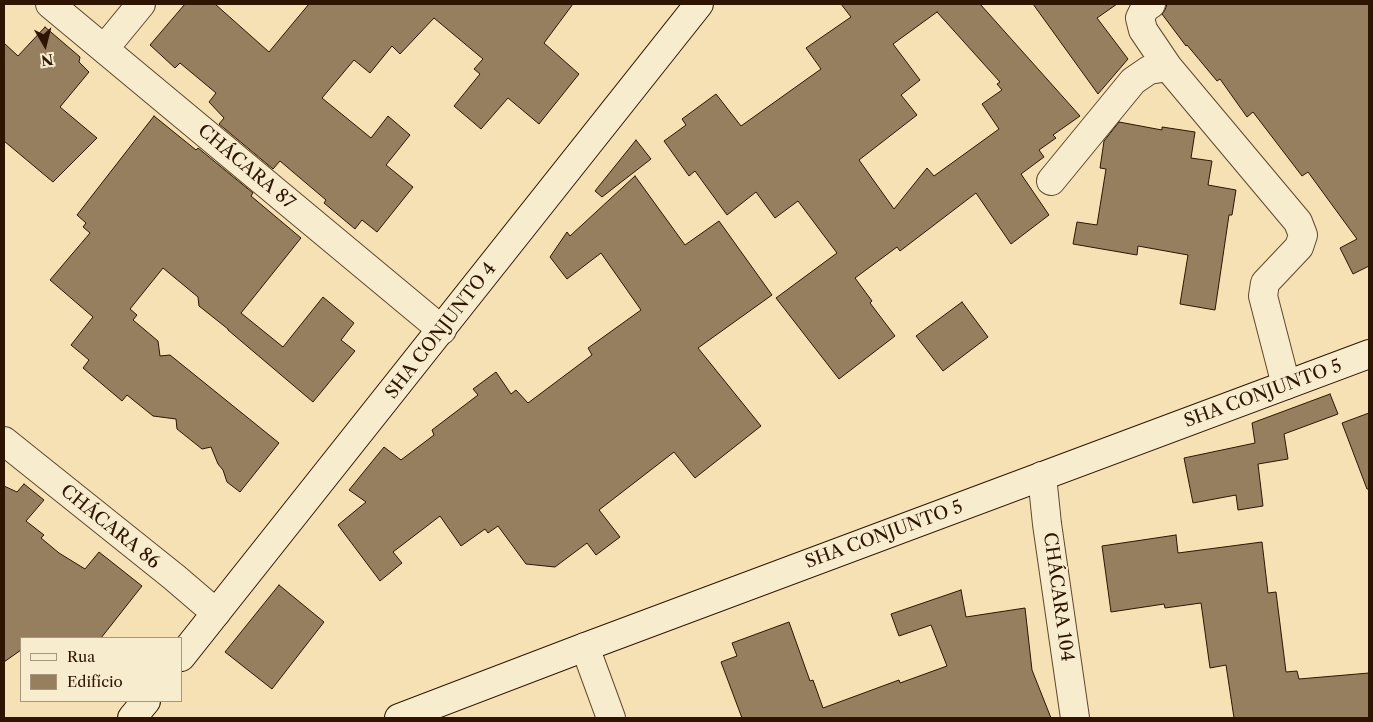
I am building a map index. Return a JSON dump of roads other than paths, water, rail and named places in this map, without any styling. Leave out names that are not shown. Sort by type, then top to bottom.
[{"type":"street","name":"CHÁCARA 87","points":[[50,4],[442,330]]},
{"type":"street","points":[[104,49],[141,4]]},
{"type":"street","name":"SHA CONJUNTO 4","points":[[182,656],[699,4]]},
{"type":"street","points":[[1151,4],[1140,18],[1143,30],[1168,67],[1298,222],[1303,235],[1299,247],[1265,283],[1263,296],[1286,385]]},
{"type":"street","points":[[1051,181],[1133,81],[1149,70],[1168,67]]},
{"type":"street","name":"SHA CONJUNTO 5","points":[[399,718],[1369,354]]},
{"type":"street","name":"CHÁCARA 86","points":[[4,441],[216,613]]},
{"type":"street","name":"CHÁCARA 104","points":[[1042,476],[1047,524],[1076,718]]},
{"type":"street","points":[[584,647],[611,718]]},
{"type":"street","points":[[132,718],[145,702]]}]
